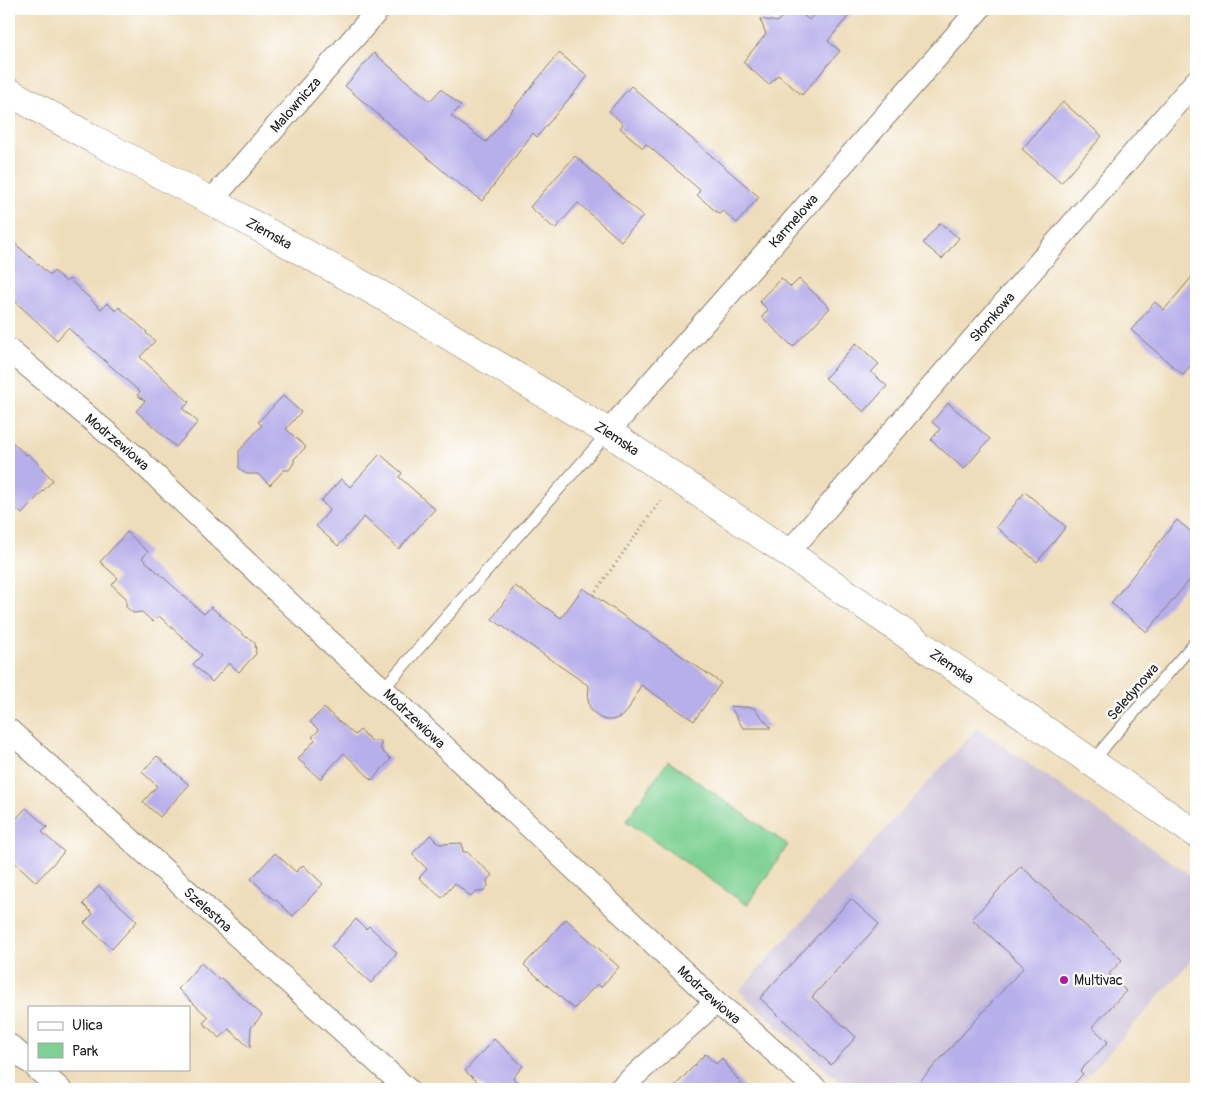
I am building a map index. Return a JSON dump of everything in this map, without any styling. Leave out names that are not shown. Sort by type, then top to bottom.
[{"type":"street","name":"Malownicza","points":[[211,201],[379,9]]},
{"type":"street","name":"Karmelowa","points":[[608,432],[979,9]]},
{"type":"street","name":"Słomkowa","points":[[788,553],[1196,81]]},
{"type":"street","name":"Ziemska","points":[[9,92],[390,300],[608,432],[788,553],[1196,834]]},
{"type":"street","name":"Modrzewiowa","points":[[9,350],[137,458],[327,639],[383,688],[716,1002],[816,1089]]},
{"type":"street","name":"Szelestna","points":[[9,730],[407,1089]]},
{"type":"street","points":[[620,1089],[716,1002]]},
{"type":"street","points":[[9,1045],[28,1061]]},
{"type":"street","points":[[38,1070],[60,1089]]},
{"type":"lane","points":[[383,688],[608,432]]},
{"type":"lane","name":"Seledynowa","points":[[1094,763],[1106,745],[1196,641]]},
{"type":"path","points":[[593,595],[662,498]]},
{"type":"shaded area","points":[[977,728],[1196,879],[1196,955],[1076,1089],[847,1089],[739,991]]},
{"type":"green space","points":[[668,761],[788,845],[747,905],[626,821]]},
{"type":"building","points":[[789,9],[796,9],[809,20],[819,9],[854,9],[828,41],[840,51],[802,95],[778,75],[769,85],[743,62],[766,34],[760,19],[777,22]]},
{"type":"building","points":[[374,53],[430,101],[441,89],[461,106],[451,116],[486,142],[559,53],[588,76],[537,137],[533,133],[482,201],[450,177],[345,86]]},
{"type":"building","points":[[631,86],[759,197],[737,223],[723,211],[719,214],[697,195],[700,190],[646,144],[643,148],[620,128],[623,124],[609,111]]},
{"type":"building","points":[[1063,102],[1102,136],[1061,183],[1022,149]]},
{"type":"building","points":[[575,156],[643,216],[621,241],[578,203],[555,229],[530,207]]},
{"type":"building","points":[[940,223],[959,238],[942,259],[923,243]]},
{"type":"building","points":[[9,238],[50,275],[54,271],[66,282],[69,279],[101,309],[107,303],[116,311],[119,307],[155,341],[140,357],[189,402],[183,409],[198,422],[176,447],[136,411],[145,401],[137,395],[140,392],[68,328],[57,340],[9,296]]},
{"type":"building","points":[[1196,272],[1196,359],[1183,375],[1131,330],[1155,302],[1164,310]]},
{"type":"building","points":[[781,278],[791,287],[799,279],[830,308],[793,347],[762,317],[768,310],[759,301]]},
{"type":"building","points":[[856,343],[879,364],[871,372],[887,386],[864,412],[825,378]]},
{"type":"building","points":[[283,396],[301,412],[286,429],[306,447],[294,459],[294,463],[289,470],[284,470],[270,485],[258,474],[246,474],[239,468],[239,451],[262,425],[258,422]]},
{"type":"building","points":[[948,403],[990,439],[964,469],[931,440],[940,429],[932,422]]},
{"type":"building","points":[[9,439],[26,455],[28,454],[53,480],[22,514],[9,502]]},
{"type":"building","points":[[380,454],[402,473],[399,477],[435,509],[399,549],[364,517],[338,546],[316,526],[330,510],[321,501],[341,479],[350,487]]},
{"type":"building","points":[[1025,492],[1066,527],[1037,562],[996,527]]},
{"type":"building","points":[[1177,520],[1196,536],[1196,572],[1147,632],[1111,603]]},
{"type":"building","points":[[127,532],[148,552],[142,558],[204,614],[211,607],[255,643],[256,654],[239,672],[229,663],[212,682],[193,664],[202,655],[159,616],[153,622],[142,612],[133,613],[126,607],[126,598],[112,585],[118,578],[100,562]]},
{"type":"building","points":[[515,586],[561,618],[583,588],[721,683],[694,721],[641,685],[624,715],[612,720],[600,718],[591,710],[589,705],[589,686],[492,619]]},
{"type":"building","points":[[730,706],[754,708],[771,728],[743,728]]},
{"type":"building","points":[[324,708],[355,735],[360,730],[372,741],[381,741],[381,750],[391,759],[372,780],[344,753],[320,779],[298,759],[315,740],[312,737],[319,730],[310,722]]},
{"type":"building","points":[[157,756],[189,785],[160,817],[143,802],[157,786],[142,772]]},
{"type":"building","points":[[26,808],[47,827],[42,832],[64,852],[36,882],[9,857],[9,826]]},
{"type":"building","points":[[430,835],[439,844],[462,843],[463,852],[467,852],[492,875],[487,880],[488,886],[482,892],[476,892],[471,897],[455,883],[442,898],[419,878],[427,869],[412,854]]},
{"type":"building","points":[[275,853],[296,872],[303,865],[323,884],[293,916],[251,879]]},
{"type":"building","name":"Multivac","points":[[1021,866],[1122,960],[1109,974],[1126,991],[1092,1027],[1108,1042],[1080,1071],[1083,1074],[1069,1089],[913,1089],[1024,967],[972,919]]},
{"type":"building","points":[[99,886],[137,921],[112,949],[84,923],[93,914],[83,904]]},
{"type":"building","points":[[851,899],[879,924],[812,997],[856,1037],[831,1065],[760,998]]},
{"type":"building","points":[[356,919],[366,929],[369,926],[397,953],[371,983],[331,947]]},
{"type":"building","points":[[566,919],[619,967],[601,987],[597,984],[574,1009],[524,965]]},
{"type":"building","points":[[201,963],[219,980],[221,978],[262,1015],[251,1028],[250,1048],[229,1029],[220,1038],[203,1023],[208,1017],[178,989]]},
{"type":"building","points":[[494,1039],[523,1066],[513,1078],[525,1089],[486,1089],[465,1071]]},
{"type":"building","points":[[705,1054],[716,1064],[722,1058],[745,1089],[672,1089]]},
{"type":"place","name":"Multivac","points":[[1064,980]]}]
